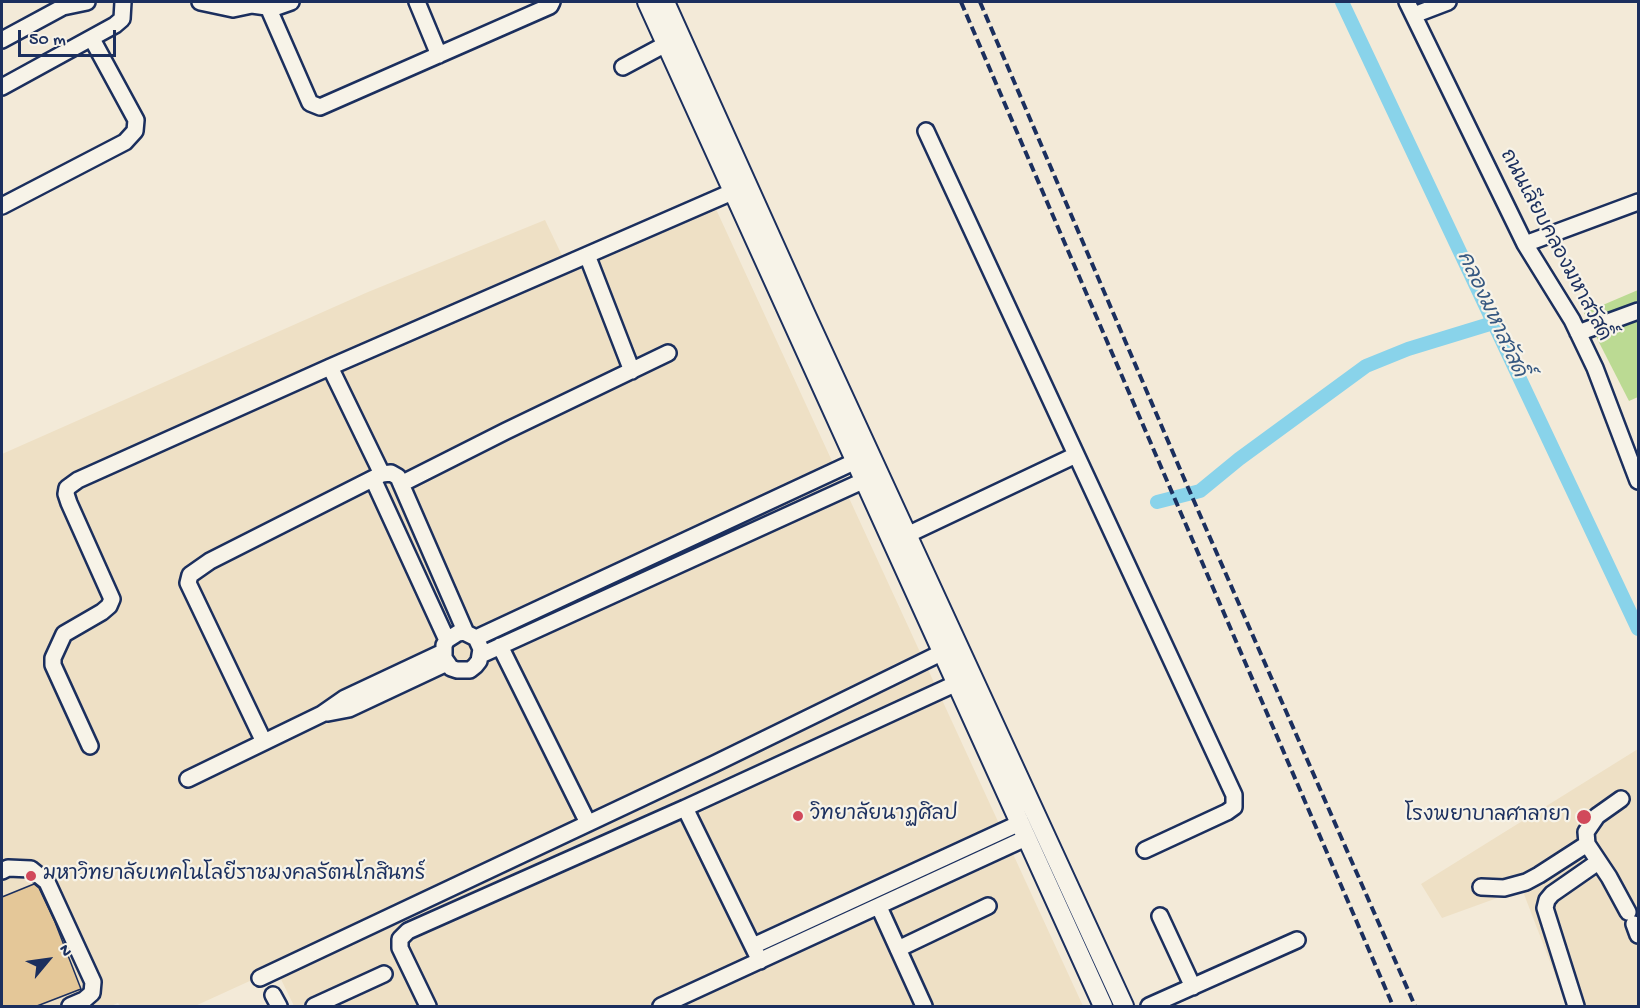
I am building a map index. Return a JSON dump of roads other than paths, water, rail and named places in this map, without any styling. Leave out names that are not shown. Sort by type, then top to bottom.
[{"type":"main road","points":[[647,2],[732,192],[863,457]]},
{"type":"main road","points":[[665,2],[872,477],[957,683],[1030,835],[1124,1006]]},
{"type":"main road","points":[[872,477],[907,535],[1103,1006]]},
{"type":"street","points":[[2,40],[63,7],[87,2]]},
{"type":"street","points":[[2,87],[115,26],[122,19],[123,2]]},
{"type":"street","points":[[200,2],[233,9],[258,4],[274,8],[291,2]]},
{"type":"street","points":[[417,2],[439,54]]},
{"type":"street","points":[[258,4],[310,103],[320,107],[550,6],[552,2]]},
{"type":"street","points":[[1410,8],[1448,2]]},
{"type":"street","name":"ถนนเลียบคลองมหาสวัสดิ์","points":[[1410,8],[1524,244],[1563,303],[1595,368],[1638,481]]},
{"type":"street","points":[[2,206],[125,142],[135,131],[136,120],[92,39]]},
{"type":"street","points":[[623,67],[666,44]]},
{"type":"street","points":[[926,132],[1236,801],[1234,807],[1227,812],[1145,850]]},
{"type":"street","points":[[90,746],[53,665],[53,658],[64,634],[102,612],[109,606],[112,599],[69,503],[67,488],[78,480],[330,367],[732,192]]},
{"type":"street","points":[[1524,244],[1638,202]]},
{"type":"street","points":[[587,255],[632,371]]},
{"type":"street","points":[[1578,333],[1638,311]]},
{"type":"street","points":[[400,481],[668,353]]},
{"type":"street","points":[[264,742],[188,583],[190,575],[210,561],[378,476],[390,473],[400,481],[471,636],[481,649],[481,655],[479,661],[470,670],[457,670],[445,652],[378,476],[330,367]]},
{"type":"street","points":[[907,535],[1076,455]]},
{"type":"street","points":[[188,779],[322,714],[349,709],[445,652],[458,633],[471,636],[863,457]]},
{"type":"street","points":[[481,655],[872,477]]},
{"type":"street","points":[[500,646],[588,823]]},
{"type":"street","points":[[260,978],[714,764],[943,652]]},
{"type":"street","points":[[428,1006],[400,948],[400,939],[408,931],[685,808],[957,683]]},
{"type":"street","points":[[1621,799],[1597,816],[1586,832],[1587,844],[1609,877],[1633,924]]},
{"type":"street","points":[[685,808],[760,961]]},
{"type":"street","points":[[661,1006],[879,907],[1030,835]]},
{"type":"street","points":[[753,946],[1030,835]]},
{"type":"street","points":[[1481,887],[1516,886],[1539,875],[1587,844]]},
{"type":"street","points":[[1576,1006],[1545,908],[1552,894],[1598,862]]},
{"type":"street","points":[[2,871],[8,868],[31,869],[47,882],[93,982],[92,993],[84,1000],[70,1006]]},
{"type":"street","points":[[1539,875],[1552,894]]},
{"type":"street","points":[[898,949],[988,906]]},
{"type":"street","points":[[879,907],[924,1006]]},
{"type":"street","points":[[1160,916],[1193,987]]},
{"type":"street","points":[[1149,1006],[1297,940]]},
{"type":"street","points":[[314,1006],[384,974]]},
{"type":"waterway","name":"คลองมหาสวัสดิ์","points":[[1342,2],[1638,629]]},
{"type":"waterway","points":[[1157,502],[1200,491],[1239,459],[1366,366],[1408,349],[1493,323]]},
{"type":"railway","points":[[961,2],[1393,1006]]},
{"type":"railway","points":[[980,2],[1183,476],[1415,1006]]},
{"type":"place","name":"วิทยาลัยนาฏศิลป","points":[[798,816]]},
{"type":"place","name":"โรงพยาบาลศาลายา","points":[[1584,817]]},
{"type":"place","name":"มหาวิทยาลัยเทคโนโลยีราชมงคลรัตนโกสินทร์","points":[[31,876]]}]
